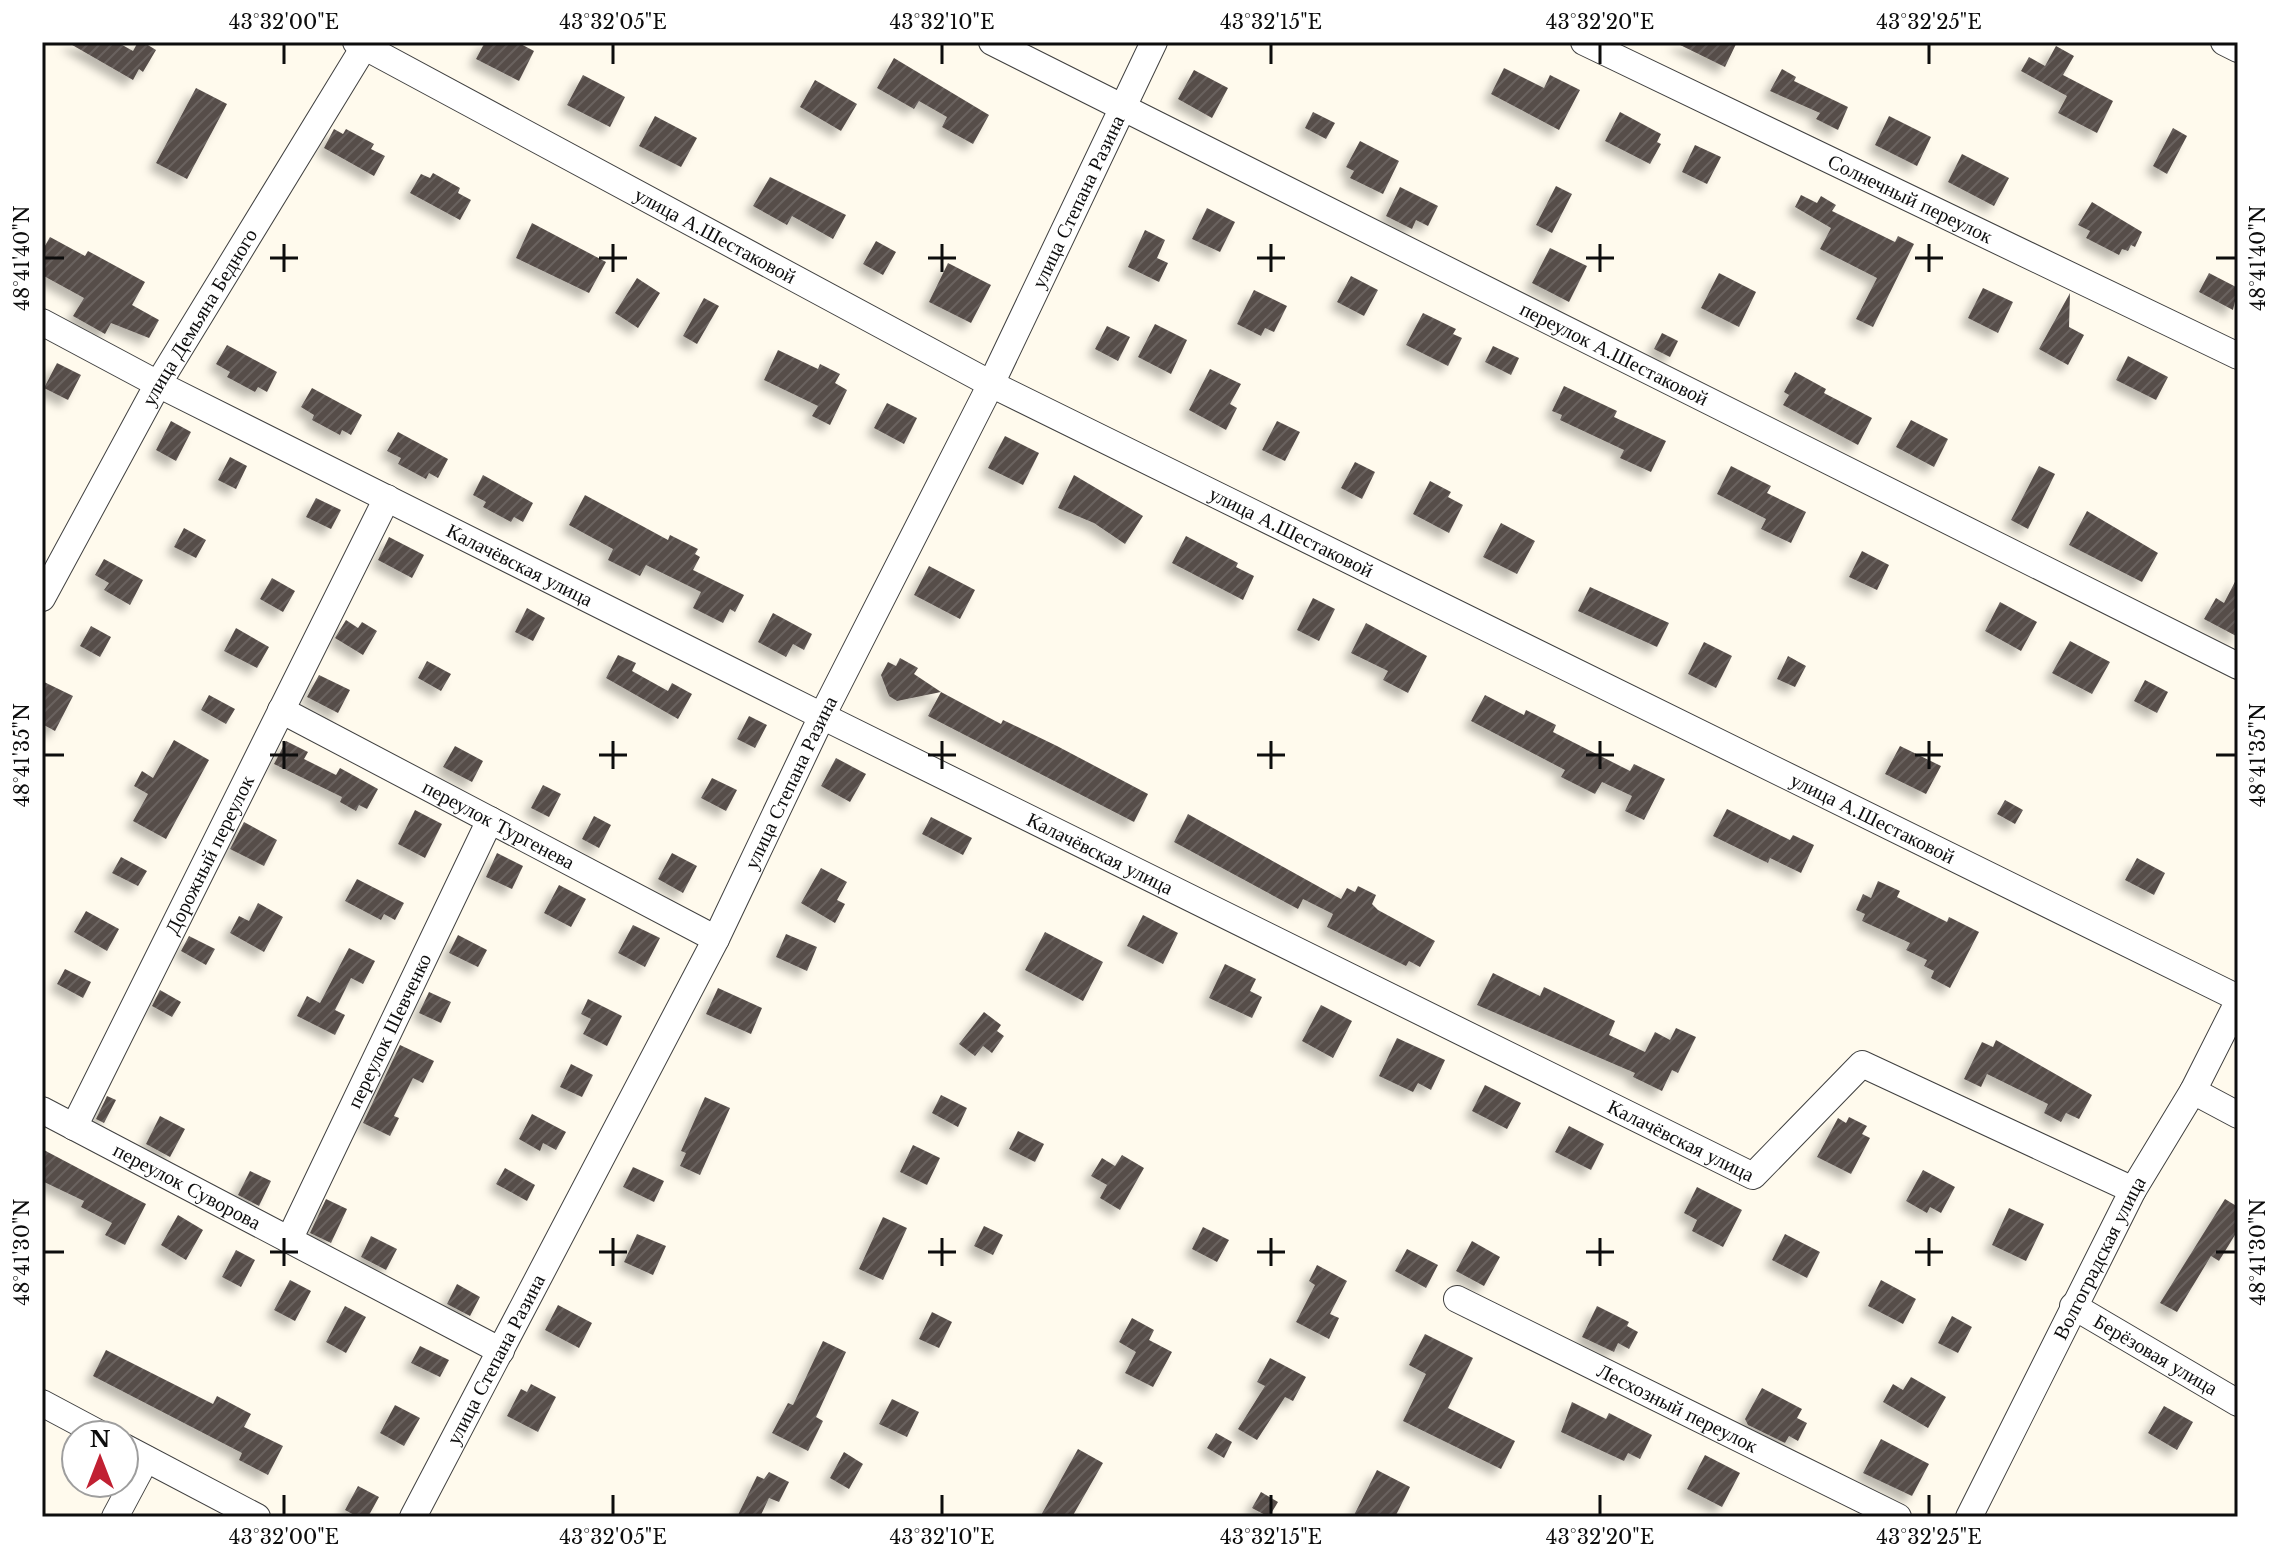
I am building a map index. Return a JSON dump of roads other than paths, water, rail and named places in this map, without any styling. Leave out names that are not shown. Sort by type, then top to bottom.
[{"type":"street","name":"переулок А.Шестаковой","points":[[992,42],[1122,111],[2238,666]]},
{"type":"street","name":"улица Степана Разина","points":[[413,1517],[716,939],[822,716],[991,384],[1154,42]]},
{"type":"street","name":"Солнечный переулок","points":[[1584,42],[2238,356]]},
{"type":"street","points":[[2224,42],[2238,49]]},
{"type":"street","name":"улица Демьяна Бедного","points":[[42,598],[158,384],[363,44]]},
{"type":"street","name":"улица А.Шестаковой","points":[[363,44],[991,384],[2238,1000]]},
{"type":"street","name":"Калачёвская улица","points":[[42,322],[158,384],[822,716],[1753,1176],[1862,1064],[2133,1190]]},
{"type":"street","name":"Дорожный переулок","points":[[74,1127],[387,498]]},
{"type":"street","name":"переулок Тургенева","points":[[281,710],[716,939]]},
{"type":"street","name":"переулок Шевченко","points":[[289,1240],[490,820]]},
{"type":"street","name":"Волгоградская улица","points":[[1969,1517],[2133,1190],[2193,1091],[2238,1000]]},
{"type":"street","points":[[2193,1091],[2238,1115]]},
{"type":"street","name":"переулок Суворова","points":[[42,1110],[501,1351]]},
{"type":"street","name":"Лесхозный переулок","points":[[1457,1299],[1898,1517]]},
{"type":"street","name":"Берёзовая улица","points":[[2073,1306],[2238,1403]]},
{"type":"street","points":[[42,1403],[72,1419]]},
{"type":"street","points":[[140,1456],[257,1517]]}]
